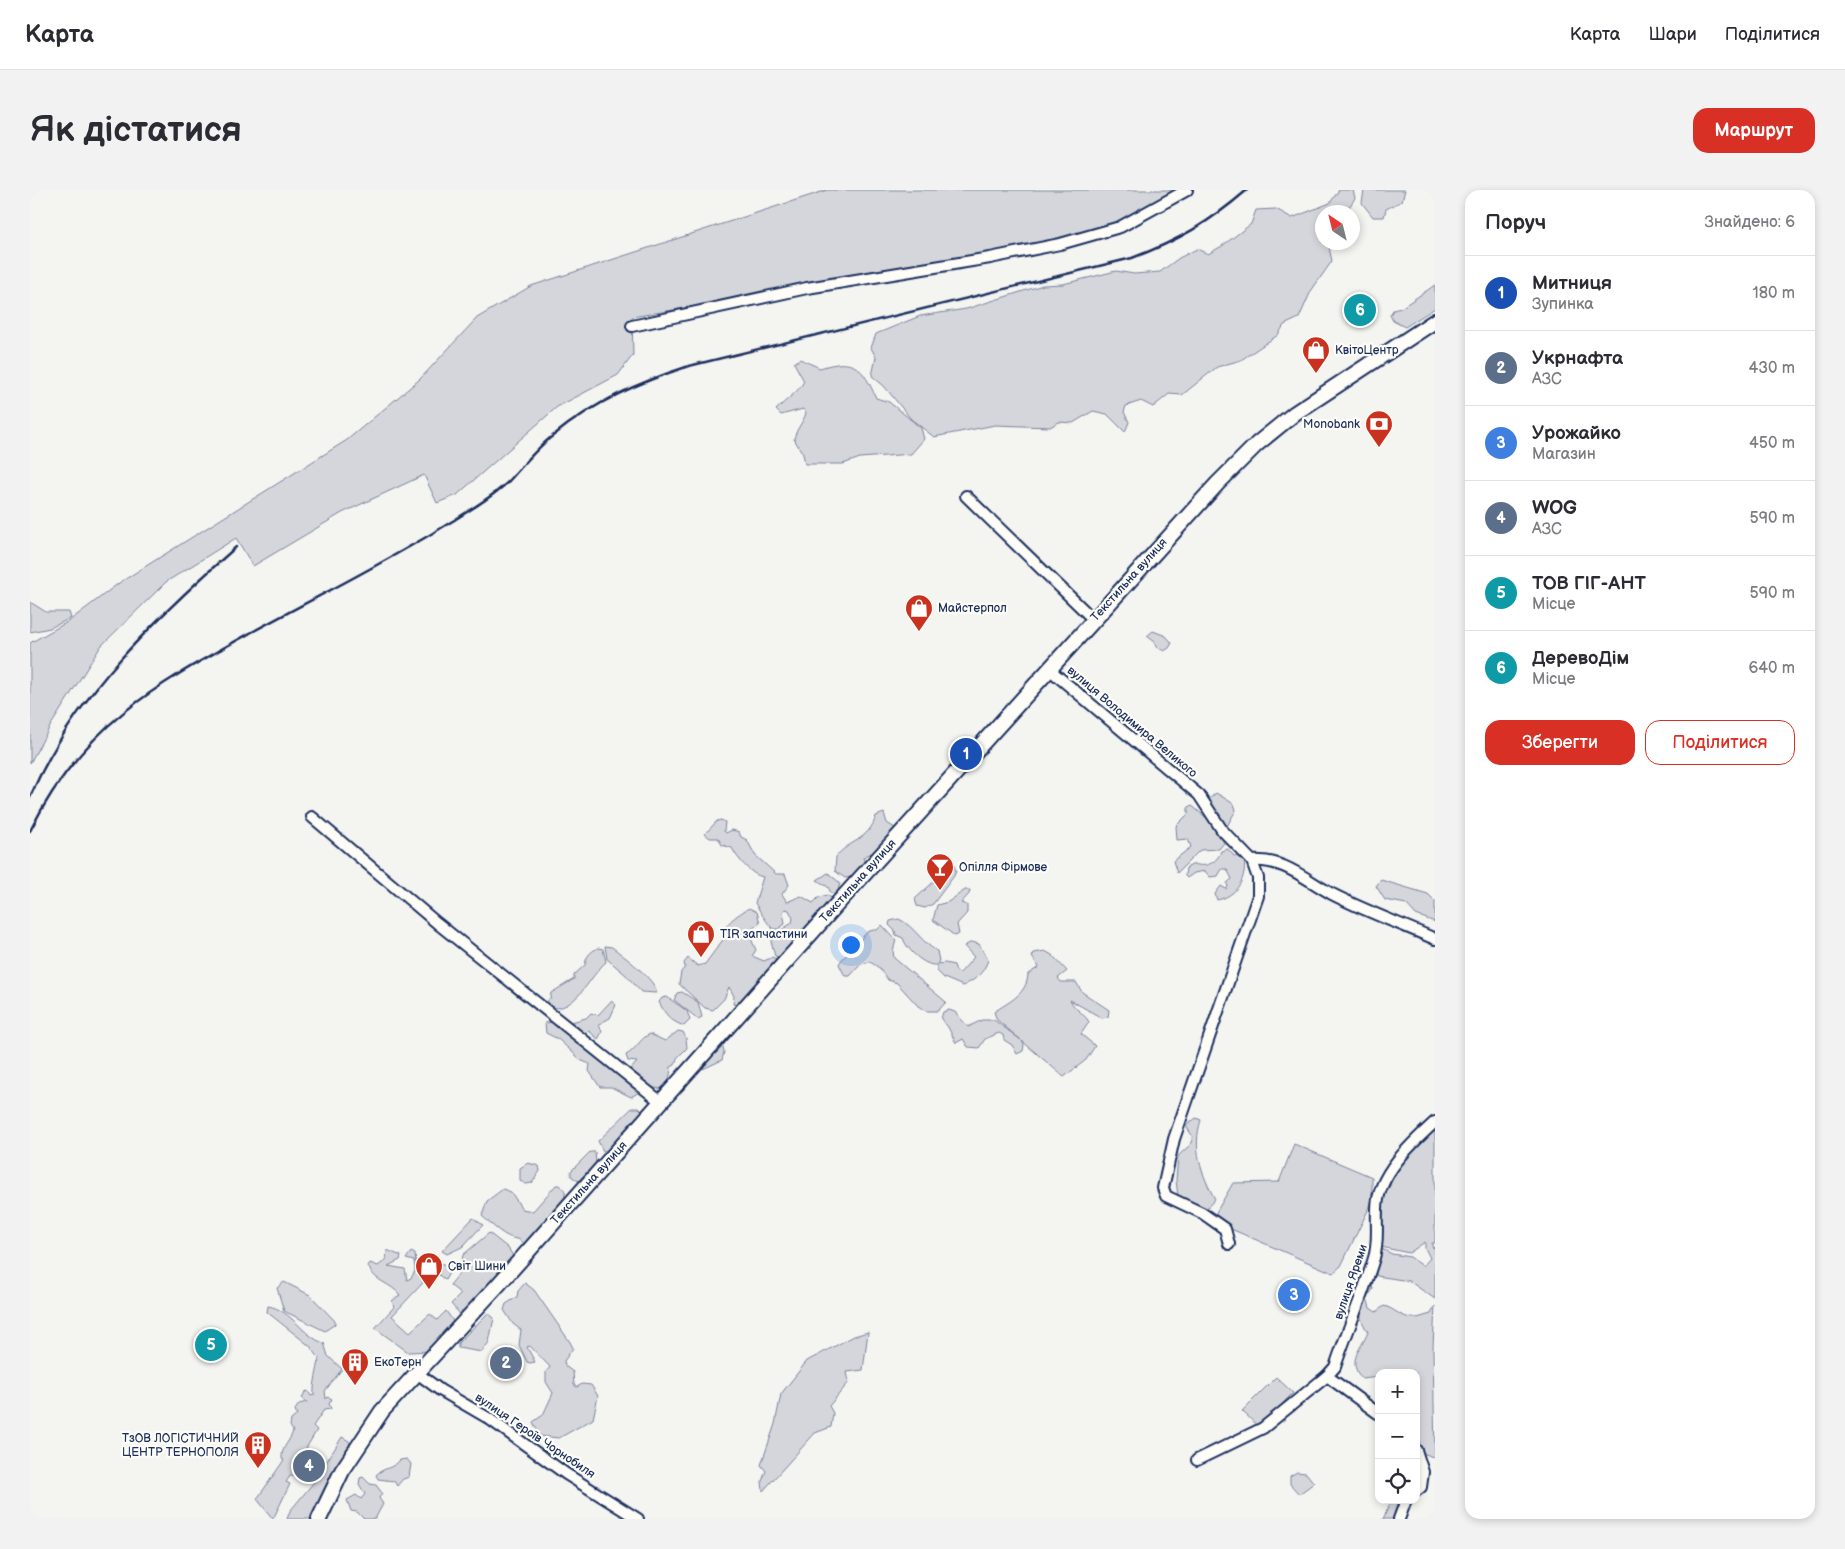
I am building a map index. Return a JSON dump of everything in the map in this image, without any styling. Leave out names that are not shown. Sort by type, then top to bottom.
[{"type":"street","points":[[632,326],[807,288],[990,258],[1060,244],[1120,227],[1187,190]]},
{"type":"street","name":"Текстильна вулиця","points":[[319,1519],[342,1471],[364,1435],[382,1411],[1093,619],[1217,484],[1276,428],[1312,400],[1435,321]]},
{"type":"street","points":[[966,496],[1093,619]]},
{"type":"street","name":"вулиця Володимира Великого","points":[[1049,669],[1199,795],[1222,830],[1252,861]]},
{"type":"street","points":[[312,817],[437,923],[661,1102]]},
{"type":"street","points":[[1229,1244],[1225,1229],[1202,1213],[1166,1196],[1163,1188],[1174,1139],[1258,896],[1258,878],[1252,861],[1263,860],[1291,869],[1332,894],[1435,939]]},
{"type":"street","name":"вулиця Яреми","points":[[1196,1460],[1263,1428],[1327,1376],[1335,1367],[1373,1260],[1378,1240],[1376,1207],[1380,1195],[1398,1158],[1435,1122]]},
{"type":"street","name":"вулиця Героїв Чорнобиля","points":[[417,1373],[440,1390],[488,1418],[566,1474],[638,1519]]},
{"type":"street","points":[[1327,1376],[1375,1411]]},
{"type":"street","points":[[1420,1463],[1423,1472],[1420,1489]]},
{"type":"street","points":[[1399,1519],[1405,1504]]},
{"type":"shaded area","points":[[827,190],[1180,190],[1114,225],[954,262],[632,317],[633,355],[618,375],[557,407],[457,495],[437,503],[424,475],[342,513],[253,566],[236,538],[166,582],[101,646],[51,725],[30,763],[30,643],[69,621],[119,583],[347,440],[420,379],[477,318],[531,286]]},
{"type":"shaded area","points":[[1339,190],[1353,190],[1355,198],[1350,205],[1325,205],[1330,203]]},
{"type":"shaded area","points":[[1364,190],[1405,190],[1402,201],[1386,209],[1384,217],[1373,217],[1362,203]]},
{"type":"shaded area","points":[[1276,209],[1292,218],[1315,209],[1315,250],[1330,250],[1332,261],[1311,291],[1299,318],[1284,325],[1278,335],[1241,360],[1217,367],[1182,395],[1169,394],[1153,407],[1141,401],[1126,406],[1124,412],[1129,422],[1125,432],[1107,414],[1093,411],[1073,423],[1059,422],[1050,427],[995,425],[934,437],[911,419],[884,386],[872,376],[876,357],[871,348],[876,334],[920,316],[966,309],[1043,285],[1063,284],[1116,271],[1134,274],[1160,272],[1179,258],[1197,249],[1208,254],[1222,246],[1251,224],[1256,210]]},
{"type":"shaded area","points":[[1435,285],[1435,308],[1405,327],[1393,321],[1390,315],[1393,310],[1401,308]]},
{"type":"shaded area","points":[[800,359],[820,368],[841,364],[849,364],[856,367],[867,379],[876,398],[889,402],[921,428],[924,439],[911,454],[860,458],[843,464],[805,464],[803,454],[794,439],[806,413],[803,409],[781,415],[776,410],[795,393],[804,381],[794,363]]},
{"type":"shaded area","points":[[30,602],[46,612],[69,612],[71,618],[50,628],[30,632]]},
{"type":"shaded area","points":[[1153,631],[1166,636],[1172,643],[1169,648],[1164,651],[1157,647],[1155,642],[1147,636]]},
{"type":"shaded area","points":[[1216,793],[1234,804],[1236,810],[1226,828],[1208,800]]},
{"type":"shaded area","points":[[1191,805],[1214,824],[1224,843],[1219,849],[1200,850],[1177,873],[1173,861],[1191,847],[1188,839],[1177,840],[1176,826],[1188,814],[1188,808]]},
{"type":"shaded area","points":[[884,813],[887,823],[895,828],[885,841],[874,851],[863,857],[865,864],[853,877],[845,878],[835,871],[836,857],[868,831],[876,816]]},
{"type":"shaded area","points":[[717,821],[725,822],[724,831],[726,833],[732,830],[739,832],[741,837],[747,840],[755,855],[776,874],[785,874],[789,885],[782,894],[787,902],[801,896],[813,903],[819,897],[828,895],[831,898],[829,904],[793,941],[781,958],[775,956],[771,942],[775,934],[792,923],[793,918],[789,910],[785,909],[783,912],[785,924],[778,929],[773,929],[768,923],[755,903],[763,877],[749,870],[732,848],[722,845],[718,838],[710,838],[705,834]]},
{"type":"shaded area","points":[[1228,849],[1234,856],[1244,858],[1244,872],[1240,885],[1236,890],[1217,900],[1215,894],[1221,886],[1226,889],[1228,887],[1227,883],[1232,879],[1227,869],[1222,869],[1218,876],[1210,877],[1205,871],[1194,873],[1187,878],[1185,876],[1186,868],[1194,864],[1210,864],[1217,859],[1221,851]]},
{"type":"shaded area","points":[[946,854],[950,854],[956,871],[954,876],[933,904],[925,908],[917,906],[915,899],[940,876],[940,864]]},
{"type":"shaded area","points":[[828,873],[840,883],[837,895],[831,893],[828,887],[817,880]]},
{"type":"shaded area","points":[[1381,880],[1428,894],[1435,901],[1435,922],[1416,915],[1406,904],[1385,900],[1376,886]]},
{"type":"shaded area","points":[[965,890],[970,890],[961,903],[967,905],[967,913],[957,924],[959,934],[955,936],[933,920],[937,905],[948,902]]},
{"type":"shaded area","points":[[749,908],[757,912],[760,923],[753,928],[752,941],[756,950],[752,956],[764,961],[773,957],[778,962],[766,978],[758,978],[758,985],[739,1005],[733,1004],[734,996],[729,987],[724,999],[713,1010],[705,1008],[679,984],[681,972],[685,967],[684,963],[688,958],[698,966],[705,964],[725,937],[723,931],[725,927]]},
{"type":"shaded area","points":[[899,919],[910,926],[927,944],[937,951],[939,961],[937,964],[954,965],[956,971],[960,973],[974,957],[964,946],[972,942],[979,944],[988,960],[984,969],[963,986],[944,978],[937,971],[937,965],[932,965],[922,960],[908,947],[903,938],[896,935],[889,925],[890,921]]},
{"type":"shaded area","points":[[882,925],[896,940],[893,951],[894,958],[946,1002],[938,1011],[926,1011],[918,1006],[897,983],[888,980],[878,967],[870,962],[861,964],[850,976],[845,976],[839,964],[841,961],[865,935],[870,931],[877,930]]},
{"type":"shaded area","points":[[605,946],[612,947],[646,975],[655,988],[656,993],[641,992],[626,975],[607,959]]},
{"type":"shaded area","points":[[598,948],[603,949],[606,962],[581,992],[566,1005],[558,1008],[548,1007],[546,1002],[550,999],[551,993],[574,979],[574,975],[585,965],[589,955]]},
{"type":"shaded area","points":[[1045,951],[1052,955],[1067,971],[1058,978],[1061,982],[1076,982],[1082,992],[1109,1010],[1108,1017],[1102,1018],[1070,1000],[1089,1022],[1081,1034],[1095,1046],[1086,1060],[1064,1077],[1022,1041],[1024,1045],[1023,1051],[1017,1054],[1012,1045],[1004,1040],[1003,1035],[999,1033],[985,1039],[979,1048],[968,1047],[963,1039],[956,1043],[948,1027],[941,1019],[943,1012],[949,1010],[955,1012],[968,1027],[982,1020],[994,1020],[1021,1040],[997,1020],[994,1012],[1020,993],[1027,981],[1028,974],[1039,967],[1032,957],[1034,953]]},
{"type":"shaded area","points":[[682,992],[698,1002],[702,1017],[698,1019],[674,1000],[677,993]]},
{"type":"shaded area","points":[[667,997],[687,1011],[690,1020],[684,1026],[668,1017],[663,1010],[659,1002],[662,998]]},
{"type":"shaded area","points":[[611,1001],[616,1005],[610,1018],[599,1024],[602,1032],[598,1039],[589,1031],[581,1034],[571,1026],[571,1022],[586,1018],[591,1013],[598,1015]]},
{"type":"shaded area","points":[[556,1022],[641,1091],[631,1097],[611,1087],[600,1087],[589,1071],[590,1064],[582,1061],[558,1039],[546,1033],[545,1023]]},
{"type":"shaded area","points":[[678,1031],[683,1032],[687,1048],[677,1058],[675,1065],[671,1067],[666,1085],[661,1088],[655,1088],[642,1081],[630,1070],[637,1062],[628,1061],[626,1055],[643,1038],[650,1034],[665,1041]]},
{"type":"shaded area","points":[[723,1047],[722,1060],[703,1069],[704,1063]]},
{"type":"shaded area","points":[[632,1108],[639,1108],[644,1113],[609,1150],[603,1151],[598,1141]]},
{"type":"shaded area","points":[[1196,1118],[1201,1120],[1197,1141],[1199,1161],[1215,1199],[1206,1209],[1196,1208],[1178,1197],[1176,1180],[1178,1156],[1190,1145],[1193,1137],[1186,1126]]},
{"type":"shaded area","points":[[1435,1122],[1435,1243],[1432,1243],[1432,1247],[1435,1248],[1435,1299],[1409,1281],[1377,1276],[1372,1265],[1375,1253],[1382,1249],[1392,1254],[1410,1257],[1423,1266],[1430,1258],[1425,1248],[1425,1242],[1409,1253],[1381,1247],[1383,1214],[1378,1202],[1390,1186],[1394,1171]]},
{"type":"shaded area","points":[[1294,1144],[1372,1177],[1372,1202],[1341,1266],[1333,1273],[1231,1229],[1214,1216],[1233,1183],[1279,1182]]},
{"type":"shaded area","points":[[590,1152],[595,1152],[596,1163],[578,1181],[571,1176],[571,1171]]},
{"type":"shaded area","points":[[528,1163],[539,1166],[540,1171],[532,1183],[526,1184],[520,1181],[520,1168]]},
{"type":"shaded area","points":[[556,1185],[560,1185],[565,1191],[563,1201],[554,1215],[526,1245],[518,1239],[504,1234],[482,1216],[487,1201],[503,1189],[511,1192],[522,1209],[533,1211]]},
{"type":"shaded area","points":[[473,1218],[483,1225],[462,1247],[447,1254],[442,1251]]},
{"type":"shaded area","points":[[489,1233],[508,1248],[515,1259],[506,1264],[464,1314],[460,1314],[451,1304],[461,1294],[450,1285],[459,1274],[463,1255]]},
{"type":"shaded area","points":[[387,1250],[401,1256],[400,1260],[388,1266],[405,1269],[407,1280],[411,1278],[415,1271],[414,1261],[406,1259],[411,1252],[415,1254],[416,1263],[420,1267],[428,1261],[447,1265],[452,1262],[454,1264],[445,1280],[434,1271],[392,1316],[410,1332],[430,1314],[437,1320],[446,1311],[453,1321],[430,1351],[408,1352],[375,1328],[394,1307],[392,1301],[400,1295],[392,1287],[375,1276],[368,1266],[370,1263],[378,1266],[386,1260]]},
{"type":"shaded area","points":[[284,1282],[310,1295],[335,1321],[335,1324],[325,1331],[284,1311],[277,1288]]},
{"type":"shaded area","points":[[1371,1282],[1373,1289],[1367,1298],[1370,1308],[1376,1312],[1384,1306],[1410,1318],[1431,1314],[1435,1306],[1433,1347],[1435,1458],[1420,1452],[1420,1369],[1375,1369],[1375,1377],[1362,1379],[1357,1372],[1355,1366],[1356,1355],[1368,1332],[1360,1312],[1364,1296]]},
{"type":"shaded area","points":[[525,1283],[534,1290],[573,1348],[564,1361],[565,1366],[573,1372],[574,1385],[577,1387],[582,1384],[591,1385],[598,1396],[593,1419],[559,1438],[540,1436],[533,1422],[543,1415],[553,1393],[546,1382],[546,1372],[550,1367],[530,1346],[527,1347],[535,1362],[527,1362],[519,1345],[521,1330],[513,1324],[504,1310],[506,1304],[517,1297],[518,1291]]},
{"type":"shaded area","points":[[268,1306],[284,1313],[310,1335],[324,1343],[328,1356],[342,1369],[325,1391],[326,1399],[328,1397],[332,1399],[329,1404],[331,1409],[324,1410],[313,1426],[317,1430],[299,1460],[294,1476],[290,1476],[286,1482],[290,1484],[273,1519],[257,1499],[284,1460],[282,1459],[283,1451],[293,1431],[290,1426],[291,1420],[297,1415],[295,1410],[299,1404],[307,1402],[302,1398],[305,1392],[308,1391],[311,1396],[314,1395],[319,1358],[311,1347],[267,1312]]},
{"type":"shaded area","points":[[488,1313],[494,1318],[489,1342],[482,1352],[458,1348],[458,1343]]},
{"type":"shaded area","points":[[868,1332],[863,1370],[847,1372],[849,1382],[829,1406],[833,1413],[831,1427],[815,1433],[763,1491],[762,1481],[766,1471],[761,1465],[775,1424],[781,1394],[807,1361],[854,1336]]},
{"type":"shaded area","points":[[1276,1377],[1293,1393],[1259,1427],[1242,1411]]},
{"type":"shaded area","points":[[342,1437],[349,1441],[350,1445],[311,1519],[287,1519],[290,1511],[314,1482]]},
{"type":"shaded area","points":[[407,1459],[411,1464],[409,1477],[403,1479],[397,1486],[394,1481],[378,1479],[376,1475],[379,1472],[400,1460]]},
{"type":"shaded area","points":[[1297,1472],[1306,1473],[1314,1483],[1299,1494],[1290,1484],[1290,1476]]},
{"type":"shaded area","points":[[363,1477],[370,1484],[376,1485],[382,1493],[379,1498],[383,1504],[375,1519],[364,1519],[357,1512],[351,1511],[347,1500],[356,1495],[361,1499],[365,1494],[359,1484],[360,1478]]},
{"type":"shaded area","points":[[1390,1504],[1400,1504],[1393,1519],[1383,1519]]},
{"type":"railway","points":[[30,831],[51,794],[73,763],[97,736],[152,691],[216,652],[427,537],[473,508],[508,482],[547,440],[569,423],[618,394],[689,366],[1132,258],[1164,245],[1193,230],[1220,212],[1247,190]]},
{"type":"railway","points":[[30,797],[48,760],[69,725],[93,692],[147,631],[236,547]]},
{"type":"place","name":"ДеревоДім","points":[[1360,310]]},
{"type":"place","name":"КвітоЦентр","points":[[1316,374]]},
{"type":"place","name":"Monobank","points":[[1379,448]]},
{"type":"place","name":"Майстерпол","points":[[919,632]]},
{"type":"place","name":"Митниця","points":[[966,754]]},
{"type":"place","name":"Опілля Фірмове","points":[[940,891]]},
{"type":"place","name":"TIR запчастини","points":[[701,958]]},
{"type":"place","name":"Світ Шини","points":[[429,1290]]},
{"type":"place","name":"Урожайко","points":[[1294,1295]]},
{"type":"place","name":"ТОВ ГІГ-АНТ","points":[[211,1345]]},
{"type":"place","name":"Укрнафта","points":[[506,1363]]},
{"type":"place","name":"ЕкоТерн","points":[[355,1386]]},
{"type":"place","name":"WOG","points":[[309,1466]]},
{"type":"place","name":"ТзОВ ЛОГІСТИЧНИЙ ЦЕНТР ТЕРНОПОЛЯ","points":[[258,1469]]}]
